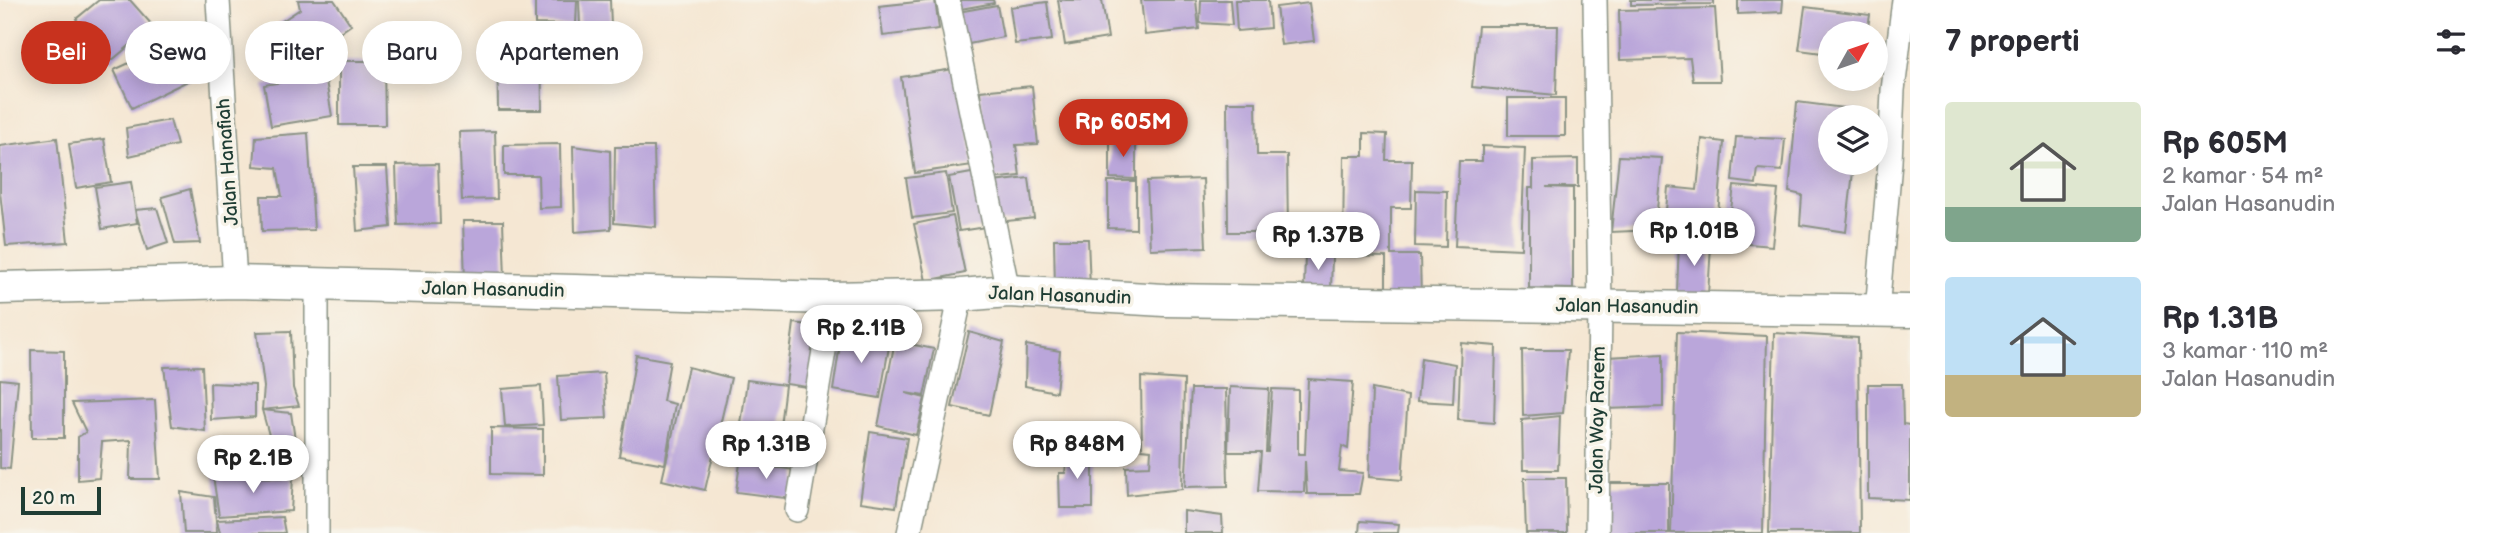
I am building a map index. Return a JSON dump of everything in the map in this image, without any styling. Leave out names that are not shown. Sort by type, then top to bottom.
[{"type":"main road","name":"Jalan Hasanudin","points":[[0,288],[235,282],[833,298],[961,295],[1008,291],[1178,300],[1910,312]]},
{"type":"street","name":"Jalan Hanafiah","points":[[218,0],[235,282]]},
{"type":"street","points":[[948,0],[1008,291]]},
{"type":"street","name":"Jalan Way Rarem","points":[[1595,0],[1600,306],[1597,533]]},
{"type":"street","points":[[1877,311],[1890,162],[1893,90],[1906,8]]},
{"type":"street","points":[[317,285],[317,533]]},
{"type":"street","points":[[909,533],[961,295]]},
{"type":"street","points":[[797,510],[833,298]]},
{"type":"building","points":[[99,0],[130,0],[149,21],[125,21],[125,49],[111,61],[111,21],[76,19]]},
{"type":"building","points":[[298,0],[334,0],[351,25],[348,27],[348,21],[282,21],[300,9]]},
{"type":"building","points":[[535,0],[577,0],[576,21],[535,21]]},
{"type":"building","points":[[579,0],[610,0],[611,21],[580,21]]},
{"type":"building","points":[[935,0],[939,29],[883,36],[879,6]]},
{"type":"building","points":[[953,0],[993,0],[994,3],[955,10]]},
{"type":"building","points":[[1058,0],[1102,0],[1108,38],[1065,45]]},
{"type":"building","points":[[1141,0],[1196,0],[1199,29],[1145,35]]},
{"type":"building","points":[[1201,0],[1230,0],[1232,25],[1200,23]]},
{"type":"building","points":[[1235,0],[1268,0],[1270,28],[1237,31]]},
{"type":"building","points":[[1631,0],[1714,0],[1714,4],[1631,5]]},
{"type":"building","points":[[1738,0],[1783,0],[1782,12],[1738,14]]},
{"type":"building","points":[[1047,2],[1052,40],[1015,44],[1010,7]]},
{"type":"building","points":[[1309,3],[1314,41],[1281,45],[1276,7]]},
{"type":"building","points":[[997,5],[1003,37],[964,45],[958,12]]},
{"type":"building","points":[[1805,7],[1870,15],[1869,21],[1818,21],[1818,52],[1799,50]]},
{"type":"building","points":[[1715,8],[1720,81],[1693,81],[1690,58],[1620,60],[1619,10]]},
{"type":"building","points":[[1478,26],[1558,26],[1556,95],[1472,87]]},
{"type":"building","points":[[348,61],[362,61],[362,84],[384,84],[385,125],[339,125],[339,84],[348,84]]},
{"type":"building","points":[[125,65],[125,84],[182,84],[132,108],[114,70]]},
{"type":"building","points":[[960,68],[973,165],[915,173],[901,77]]},
{"type":"building","points":[[327,84],[332,116],[271,126],[264,85]]},
{"type":"building","points":[[498,84],[542,84],[542,110],[498,110]]},
{"type":"building","points":[[1032,86],[1038,144],[1016,145],[1020,176],[990,179],[980,91]]},
{"type":"building","points":[[1508,98],[1565,98],[1565,136],[1508,136]]},
{"type":"building","points":[[1227,102],[1256,102],[1257,155],[1287,155],[1288,232],[1228,232]]},
{"type":"building","points":[[1797,102],[1821,105],[1818,105],[1818,175],[1853,175],[1846,232],[1800,225],[1802,195],[1789,192]]},
{"type":"building","points":[[170,120],[177,145],[129,156],[126,128]]},
{"type":"building","points":[[495,131],[497,199],[462,200],[459,132]]},
{"type":"building","points":[[308,133],[314,230],[262,231],[261,196],[282,196],[277,168],[254,166],[256,137]]},
{"type":"building","points":[[1364,133],[1387,134],[1386,160],[1412,160],[1411,208],[1391,208],[1391,255],[1420,255],[1421,299],[1386,299],[1386,257],[1343,256],[1344,156],[1364,156]]},
{"type":"building","points":[[1736,137],[1785,139],[1782,171],[1758,169],[1756,184],[1732,181]]},
{"type":"building","points":[[57,138],[68,242],[6,246],[0,192],[0,146]]},
{"type":"building","points":[[104,139],[111,182],[76,188],[69,144]]},
{"type":"building","points":[[1110,139],[1136,139],[1136,179],[1110,178]]},
{"type":"building","points":[[1702,139],[1724,142],[1716,239],[1664,235],[1668,187],[1697,190]]},
{"type":"building","points":[[560,144],[561,207],[539,208],[538,175],[504,175],[504,145]]},
{"type":"building","points":[[573,146],[610,151],[611,229],[575,232]]},
{"type":"building","points":[[1482,146],[1525,148],[1521,249],[1455,246],[1459,161],[1482,161]]},
{"type":"building","points":[[615,147],[654,147],[656,227],[614,223]]},
{"type":"building","points":[[1619,156],[1662,158],[1655,230],[1611,232]]},
{"type":"building","points":[[1578,159],[1578,187],[1546,187],[1573,188],[1573,289],[1529,288],[1529,188],[1533,188],[1533,160]]},
{"type":"building","points":[[438,164],[440,224],[398,225],[396,165]]},
{"type":"building","points":[[353,167],[387,167],[391,227],[357,231]]},
{"type":"building","points":[[977,172],[986,227],[959,231],[949,177]]},
{"type":"building","points":[[946,173],[952,213],[912,218],[906,178]]},
{"type":"building","points":[[1029,178],[1034,218],[998,222],[993,182]]},
{"type":"building","points":[[1203,179],[1206,247],[1150,249],[1147,181]]},
{"type":"building","points":[[1108,181],[1136,181],[1136,229],[1108,228]]},
{"type":"building","points":[[131,182],[137,223],[102,229],[95,187]]},
{"type":"building","points":[[1734,186],[1778,190],[1772,246],[1727,242]]},
{"type":"building","points":[[190,189],[200,243],[175,244],[162,197]]},
{"type":"building","points":[[1416,190],[1447,191],[1446,247],[1415,246]]},
{"type":"building","points":[[157,208],[168,243],[147,250],[135,210]]},
{"type":"building","points":[[953,216],[965,273],[926,281],[914,224]]},
{"type":"building","points":[[463,221],[503,221],[505,279],[465,280]]},
{"type":"building","points":[[1054,239],[1088,239],[1090,288],[1055,289]]},
{"type":"building","points":[[1679,242],[1711,245],[1708,295],[1677,292]]},
{"type":"building","points":[[1305,254],[1332,255],[1331,290],[1304,290]]},
{"type":"building","points":[[794,323],[822,327],[814,388],[786,384]]},
{"type":"building","points":[[291,331],[293,388],[299,406],[262,410],[264,387],[257,332]]},
{"type":"building","points":[[842,332],[890,341],[880,398],[833,390]]},
{"type":"building","points":[[969,332],[1004,342],[989,415],[952,407]]},
{"type":"building","points":[[1677,332],[1767,336],[1763,533],[1671,533]]},
{"type":"building","points":[[1774,333],[1858,338],[1860,533],[1769,533]]},
{"type":"building","points":[[895,341],[934,349],[924,396],[906,393],[925,398],[916,435],[878,426]]},
{"type":"building","points":[[1461,343],[1496,346],[1494,423],[1458,420]]},
{"type":"building","points":[[1026,345],[1060,351],[1056,392],[1025,386]]},
{"type":"building","points":[[31,350],[64,351],[64,438],[32,438]]},
{"type":"building","points":[[1522,350],[1568,350],[1563,413],[1523,416]]},
{"type":"building","points":[[1663,354],[1663,407],[1605,409],[1607,357]]},
{"type":"building","points":[[636,355],[670,361],[663,401],[675,404],[665,464],[619,456]]},
{"type":"building","points":[[1421,358],[1455,364],[1453,403],[1417,401]]},
{"type":"building","points":[[202,366],[205,431],[172,426],[164,367]]},
{"type":"building","points":[[688,367],[731,378],[705,490],[662,480]]},
{"type":"building","points":[[604,373],[607,418],[561,420],[558,376]]},
{"type":"building","points":[[1141,377],[1184,380],[1182,489],[1127,495],[1126,467],[1150,466],[1151,450],[1142,449]]},
{"type":"building","points":[[0,379],[18,381],[10,469],[0,468]]},
{"type":"building","points":[[1308,379],[1353,382],[1348,449],[1342,446],[1339,471],[1363,473],[1359,494],[1307,494],[1305,461],[1304,492],[1258,491],[1261,452],[1228,452],[1230,387],[1269,389],[1266,452],[1272,389],[1298,390],[1298,454],[1305,454]]},
{"type":"building","points":[[747,380],[785,385],[776,459],[737,454]]},
{"type":"building","points":[[210,383],[255,385],[255,417],[211,420]]},
{"type":"building","points":[[1868,384],[1902,384],[1903,424],[1910,425],[1910,500],[1868,498]]},
{"type":"building","points":[[541,386],[543,425],[505,427],[502,389]]},
{"type":"building","points":[[1191,389],[1226,389],[1228,486],[1185,487]]},
{"type":"building","points":[[1372,389],[1408,396],[1402,480],[1369,477]]},
{"type":"building","points":[[155,400],[160,479],[130,479],[131,440],[102,442],[99,478],[78,480],[78,437],[86,432],[72,403]]},
{"type":"building","points":[[262,410],[291,413],[296,446],[274,453]]},
{"type":"building","points":[[1560,416],[1558,470],[1523,470],[1522,420]]},
{"type":"building","points":[[491,428],[543,429],[543,475],[491,474]]},
{"type":"building","points":[[870,432],[907,438],[896,507],[860,502]]},
{"type":"building","points":[[1068,450],[1093,452],[1093,508],[1060,508],[1059,473],[1065,473]]},
{"type":"building","points":[[740,463],[796,470],[793,499],[736,492]]},
{"type":"building","points":[[213,476],[293,478],[291,511],[219,516]]},
{"type":"building","points":[[1524,478],[1566,478],[1567,533],[1526,533]]},
{"type":"building","points":[[1604,483],[1669,483],[1669,533],[1605,533]]},
{"type":"building","points":[[181,492],[214,497],[217,533],[184,533]]},
{"type":"building","points":[[1184,511],[1222,516],[1223,533],[1184,533]]},
{"type":"building","points":[[282,517],[285,533],[220,533],[217,520]]},
{"type":"building","points":[[1360,521],[1399,524],[1398,533],[1359,533]]}]
